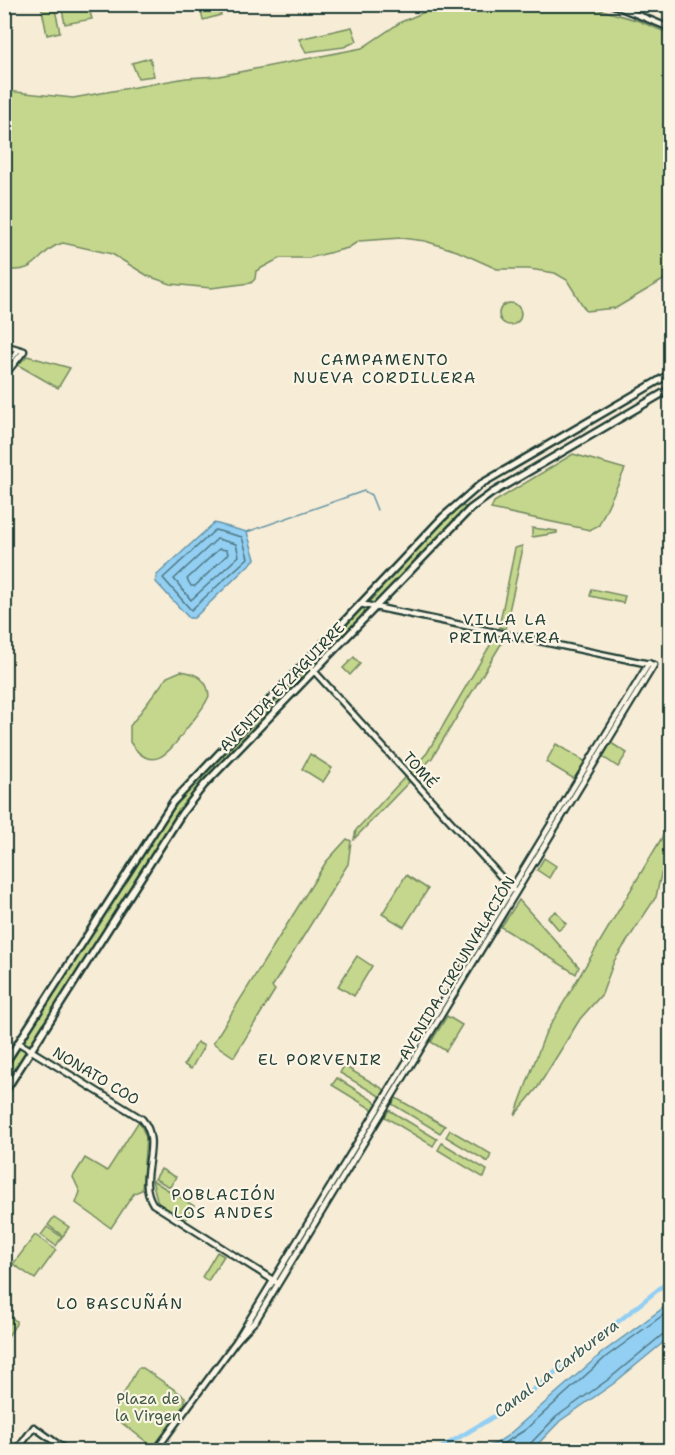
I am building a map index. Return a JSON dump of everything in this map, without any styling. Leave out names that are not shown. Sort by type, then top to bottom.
[{"type":"main road","name":"AVENIDA EYZAGUIRRE","points":[[4,1065],[166,810],[443,517],[468,493],[502,471],[670,374]]},
{"type":"main road","points":[[648,387],[655,399]]},
{"type":"main road","name":"AVENIDA EYZAGUIRRE","points":[[4,1093],[186,807],[314,670],[478,502],[670,389]]},
{"type":"main road","points":[[502,471],[502,480],[507,484]]},
{"type":"main road","points":[[443,517],[450,521],[452,527]]},
{"type":"main road","points":[[384,579],[387,585],[393,588]]},
{"type":"street","points":[[611,4],[670,28]]},
{"type":"street","points":[[637,14],[641,6]]},
{"type":"street","points":[[4,345],[21,350]]},
{"type":"street","points":[[4,368],[21,350]]},
{"type":"street","points":[[4,376],[21,350]]},
{"type":"street","points":[[360,604],[374,608]]},
{"type":"street","name":"AVENIDA CIRCUNVALACIÓN","points":[[156,1450],[237,1340],[256,1320],[276,1282],[652,664],[374,608]]},
{"type":"street","name":"TOMÉ","points":[[305,661],[515,891]]},
{"type":"street","name":"NONATO COO","points":[[19,1043],[144,1120],[151,1140],[146,1186],[155,1206],[276,1282]]},
{"type":"street","points":[[16,1450],[34,1427],[66,1450]]},
{"type":"green space","points":[[41,5],[54,5],[60,32],[47,35]]},
{"type":"green space","points":[[61,5],[88,5],[92,19],[65,24]]},
{"type":"green space","points":[[219,5],[221,15],[203,20],[200,6]]},
{"type":"green space","points":[[441,5],[585,5],[639,21],[670,34],[670,276],[616,308],[586,311],[567,280],[555,273],[529,269],[497,269],[457,251],[425,241],[401,238],[359,241],[348,248],[309,258],[280,258],[256,271],[255,279],[251,283],[211,288],[171,284],[148,276],[112,254],[63,243],[55,246],[25,269],[5,269],[4,106],[7,91],[73,98],[186,78],[219,76],[362,48],[401,22]]},
{"type":"green space","points":[[352,27],[357,41],[344,47],[306,52],[299,39]]},
{"type":"green space","points":[[150,58],[154,76],[138,78],[132,63]]},
{"type":"green space","points":[[510,303],[518,306],[521,314],[518,322],[510,325],[502,322],[499,314],[502,306]]},
{"type":"green space","points":[[27,356],[70,368],[58,388],[18,365]]},
{"type":"green space","points":[[573,454],[625,469],[599,525],[590,530],[491,509],[494,502]]},
{"type":"green space","points":[[461,505],[465,507],[463,512],[196,792],[5,1087],[5,1071],[169,811],[308,660]]},
{"type":"green space","points":[[532,528],[557,531],[557,533],[532,537]]},
{"type":"green space","points":[[522,546],[505,629],[499,627],[515,548]]},
{"type":"green space","points":[[592,589],[625,596],[623,603],[590,596]]},
{"type":"green space","points":[[496,635],[504,637],[503,641],[432,758],[354,839],[356,830],[427,753]]},
{"type":"green space","points":[[354,657],[360,664],[350,675],[343,668]]},
{"type":"green space","points":[[181,671],[192,673],[204,681],[209,696],[205,705],[168,751],[154,759],[146,758],[130,742],[130,726],[167,677]]},
{"type":"green space","points":[[611,743],[627,753],[618,767],[603,757]]},
{"type":"green space","points":[[556,744],[586,762],[576,780],[546,762]]},
{"type":"green space","points":[[310,754],[332,768],[323,782],[302,769]]},
{"type":"green space","points":[[670,824],[670,859],[661,874],[656,897],[614,961],[602,994],[580,1019],[538,1087],[515,1115],[545,1034]]},
{"type":"green space","points":[[347,839],[351,841],[348,864],[272,987],[275,990],[234,1057],[213,1043],[326,862]]},
{"type":"green space","points":[[544,858],[556,866],[549,878],[537,870]]},
{"type":"green space","points":[[406,875],[428,889],[404,927],[382,914]]},
{"type":"green space","points":[[519,900],[579,967],[576,974],[501,927]]},
{"type":"green space","points":[[556,911],[566,924],[559,930],[548,917]]},
{"type":"green space","points":[[357,956],[372,966],[354,996],[338,986]]},
{"type":"green space","points":[[447,1016],[462,1025],[446,1051],[431,1042]]},
{"type":"green space","points":[[197,1042],[204,1046],[191,1069],[184,1065]]},
{"type":"green space","points":[[344,1066],[385,1090],[381,1097],[340,1073]]},
{"type":"green space","points":[[337,1078],[377,1103],[373,1110],[332,1085]]},
{"type":"green space","points":[[396,1098],[445,1126],[440,1133],[392,1104]]},
{"type":"green space","points":[[389,1110],[437,1139],[433,1146],[385,1117]]},
{"type":"green space","points":[[139,1121],[146,1137],[142,1190],[134,1193],[111,1228],[76,1203],[80,1192],[73,1177],[85,1158],[107,1171]]},
{"type":"green space","points":[[450,1130],[491,1154],[488,1162],[446,1137]]},
{"type":"green space","points":[[442,1143],[487,1170],[484,1178],[438,1150]]},
{"type":"green space","points":[[161,1169],[176,1177],[170,1187],[155,1179]]},
{"type":"green space","points":[[152,1180],[194,1206],[185,1221],[158,1204]]},
{"type":"green space","points":[[54,1217],[69,1227],[63,1236],[48,1225]]},
{"type":"green space","points":[[47,1227],[62,1237],[56,1246],[41,1235]]},
{"type":"green space","points":[[35,1235],[56,1250],[35,1279],[13,1264]]},
{"type":"green space","points":[[217,1252],[224,1256],[208,1281],[202,1277]]},
{"type":"green space","points":[[5,1312],[16,1321],[16,1324],[5,1341]]},
{"type":"green space","name":"Plaza de la Virgen","points":[[138,1368],[143,1368],[185,1397],[185,1403],[156,1446],[152,1446],[114,1417],[113,1413]]},
{"type":"water","points":[[214,523],[247,532],[255,559],[194,618],[189,618],[156,582],[157,575]]},
{"type":"water","points":[[670,1303],[670,1337],[613,1384],[560,1421],[532,1450],[474,1450],[495,1444],[507,1436],[603,1352]]},
{"type":"waterway","points":[[247,532],[364,491],[371,495],[377,510]]},
{"type":"waterway","name":"Canal La Carburera","points":[[438,1450],[518,1402],[670,1280]]},
{"type":"district","name":"CAMPAMENTO NUEVA CORDILLERA","points":[[385,368]]},
{"type":"district","name":"VILLA LA PRIMAVERA","points":[[505,628]]},
{"type":"district","name":"EL PORVENIR","points":[[320,1059]]},
{"type":"district","name":"POBLACIÓN LOS ANDES","points":[[224,1203]]},
{"type":"district","name":"LO BASCUÑÁN","points":[[120,1303]]}]
